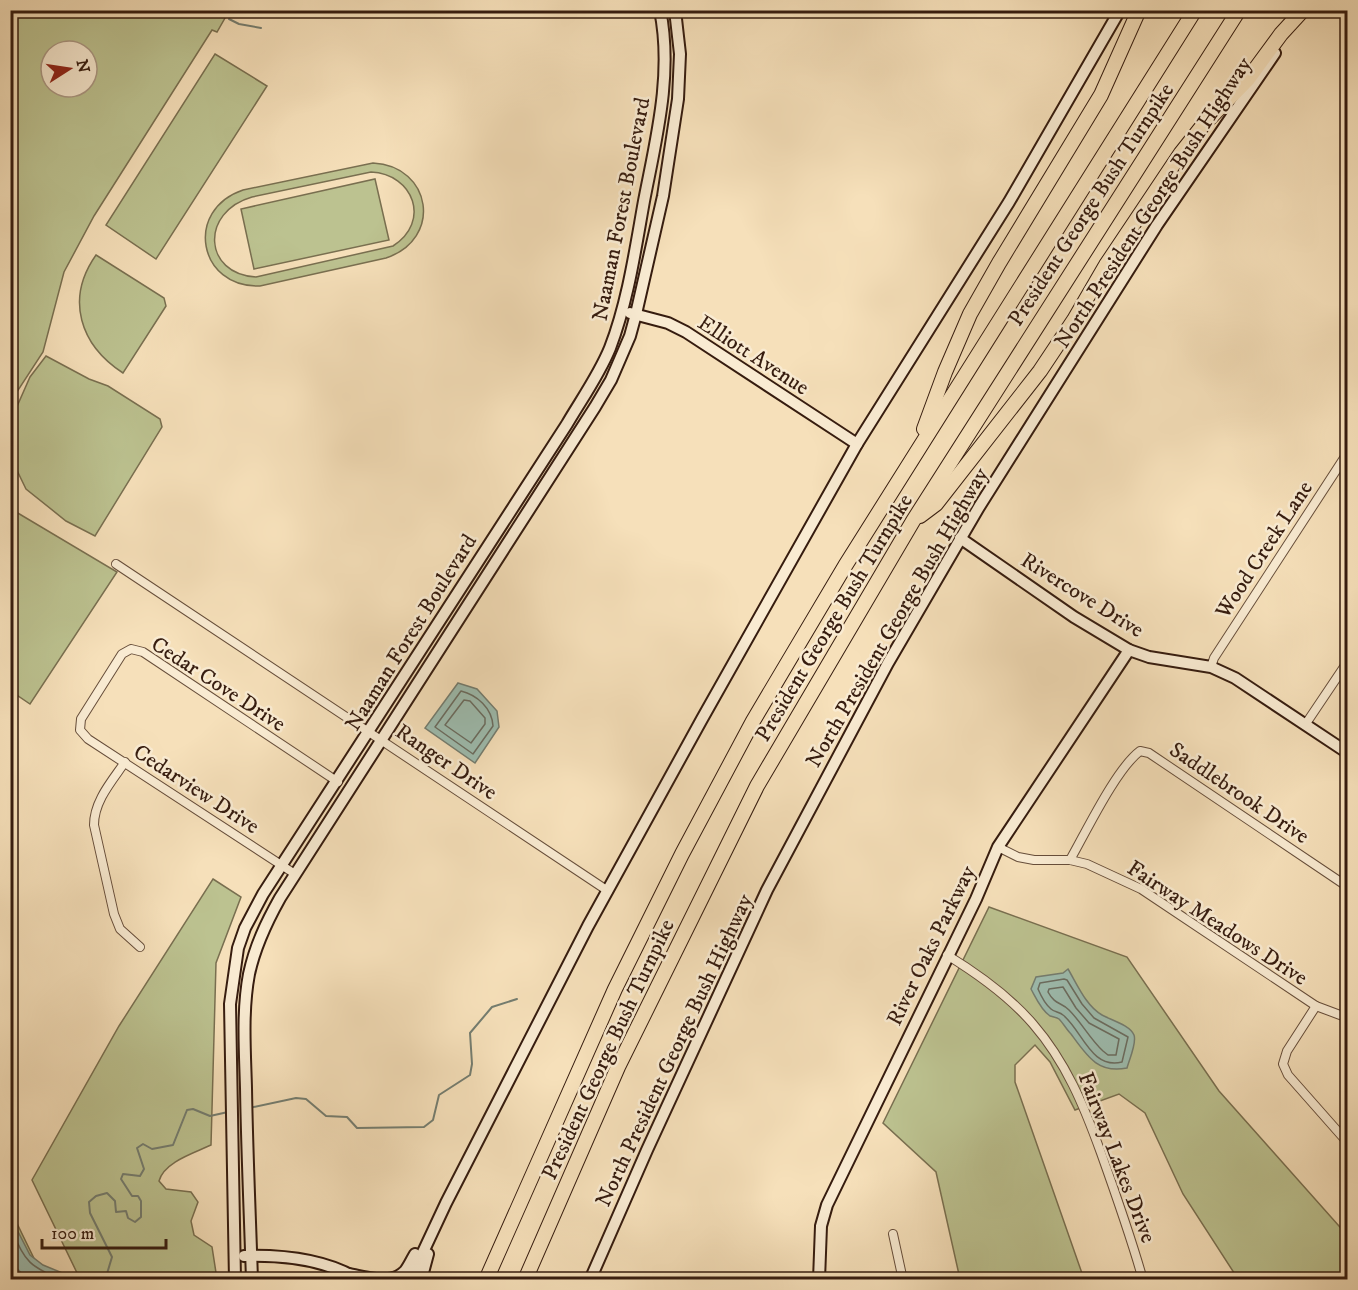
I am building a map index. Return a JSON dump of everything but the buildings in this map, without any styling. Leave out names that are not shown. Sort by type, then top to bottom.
[{"type":"highway","points":[[916,453],[945,372],[970,314],[1101,95],[1139,10]]},
{"type":"highway","name":"President George Bush Turnpike","points":[[486,1280],[602,1016],[687,845],[798,644],[1195,10]]},
{"type":"highway","name":"President George Bush Turnpike","points":[[525,1280],[618,1066],[757,786],[913,521],[1239,10]]},
{"type":"highway","points":[[913,521],[936,504],[1028,387],[1074,320],[1106,265],[1180,153],[1204,124],[1248,79],[1281,34],[1303,10]]},
{"type":"main road","name":"Naaman Forest Boulevard","points":[[235,1280],[230,1002],[238,948],[245,928],[264,894],[566,426],[609,351],[623,311],[662,104],[665,67],[660,10]]},
{"type":"main road","name":"Naaman Forest Boulevard","points":[[252,1280],[245,1064],[246,1002],[253,959],[264,928],[296,874],[576,436],[611,380],[624,351],[636,314],[663,196],[678,99],[680,54],[675,10]]},
{"type":"main road","points":[[410,1280],[446,1203],[588,926],[702,719],[857,444],[1009,202],[1120,10]]},
{"type":"main road","name":"North President George Bush Highway","points":[[590,1280],[647,1150],[767,890],[888,663],[960,538],[1157,225],[1303,10]]},
{"type":"main road","points":[[650,170],[663,196]]},
{"type":"main road","name":"Elliott Avenue","points":[[623,311],[668,323],[686,332],[857,444]]},
{"type":"main road","points":[[566,426],[576,436]]},
{"type":"main road","name":"Rivercove Drive","points":[[960,538],[1074,617],[1130,650],[1149,657],[1211,666],[1235,678],[1347,753]]},
{"type":"main road","name":"River Oaks Parkway","points":[[819,1280],[821,1226],[827,1205],[976,899],[998,847],[1130,650]]},
{"type":"main road","points":[[230,1002],[246,1002]]},
{"type":"main road","points":[[235,1256],[277,1256],[302,1260],[353,1277],[395,1278],[405,1271],[438,1207],[446,1203]]},
{"type":"main road","points":[[421,1280],[429,1252],[445,1215],[446,1203]]},
{"type":"street","name":"Wood Creek Lane","points":[[1211,666],[1347,452]]},
{"type":"street","name":"Ranger Drive","points":[[116,564],[383,739],[608,891]]},
{"type":"street","name":"Cedar Cove Drive","points":[[80,730],[81,719],[122,654],[131,649],[143,652],[338,782]]},
{"type":"street","points":[[1305,724],[1347,661]]},
{"type":"street","name":"Cedarview Drive","points":[[80,730],[87,739],[296,874]]},
{"type":"street","name":"Saddlebrook Drive","points":[[1070,860],[1111,788],[1133,757],[1140,751],[1149,753],[1347,887]]},
{"type":"street","points":[[124,762],[98,804],[94,813],[94,825],[114,914],[120,929],[140,947]]},
{"type":"street","name":"Fairway Meadows Drive","points":[[998,847],[1018,857],[1035,860],[1070,860],[1088,864],[1141,889],[1316,1006],[1347,1018]]},
{"type":"street","name":"Fairway Lakes Drive","points":[[947,955],[985,980],[1006,998],[1033,1023],[1056,1053],[1073,1083],[1089,1121],[1118,1198],[1143,1280]]},
{"type":"street","points":[[1316,1006],[1287,1051],[1283,1064],[1288,1075],[1347,1143]]},
{"type":"street","points":[[893,1234],[903,1280]]},
{"type":"green space","points":[[11,10],[229,11],[217,32],[212,30],[94,216],[64,272],[43,352],[11,401]]},
{"type":"green space","points":[[215,54],[267,86],[156,259],[106,225]]},
{"type":"green space","points":[[373,163],[393,167],[408,176],[418,189],[423,204],[422,220],[416,236],[404,249],[386,258],[260,286],[239,283],[223,275],[212,262],[206,246],[206,230],[212,214],[224,200],[243,190]],"holes":[[[371,172],[386,175],[398,181],[407,190],[414,213],[412,225],[405,236],[393,246],[256,277],[238,273],[226,265],[218,254],[215,241],[216,228],[223,215],[235,205],[252,197]]]},
{"type":"green space","points":[[375,179],[389,240],[254,269],[241,209]]},
{"type":"green space","points":[[96,255],[164,298],[166,306],[123,373],[96,349],[87,335],[82,320],[81,288],[86,272]]},
{"type":"green space","points":[[46,356],[89,379],[108,386],[160,419],[162,427],[95,536],[66,521],[26,489],[11,458],[15,411],[30,377]]},
{"type":"green space","points":[[11,509],[117,572],[30,704],[11,691]]},
{"type":"green space","points":[[213,879],[241,897],[216,963],[211,1145],[173,1163],[162,1174],[159,1181],[166,1189],[191,1192],[198,1202],[191,1221],[194,1235],[212,1247],[217,1279],[80,1279],[32,1180],[119,1026]]},
{"type":"green space","points":[[989,907],[1127,957],[1219,1091],[1347,1235],[1347,1279],[1238,1279],[1183,1194],[1145,1113],[1119,1094],[1075,1110],[1050,1062],[1035,1045],[1015,1065],[1015,1082],[1084,1279],[960,1279],[936,1172],[883,1123]]},
{"type":"green space","points":[[10,1209],[44,1279],[11,1279]]},
{"type":"water","points":[[458,683],[477,689],[497,711],[499,727],[475,763],[425,728]]},
{"type":"water","points":[[1068,969],[1082,994],[1096,1011],[1132,1031],[1135,1038],[1134,1047],[1127,1068],[1108,1068],[1094,1062],[1059,1019],[1050,1016],[1039,1004],[1031,989],[1036,977],[1063,973]]},
{"type":"water","points":[[10,1216],[30,1255],[43,1265],[77,1279],[27,1279],[11,1262]]},
{"type":"waterway","points":[[209,10],[216,13]]},
{"type":"waterway","points":[[229,19],[239,24],[261,28]]},
{"type":"waterway","points":[[249,1108],[296,1098],[306,1099],[326,1116],[347,1117],[357,1128],[424,1127],[433,1120],[439,1095],[470,1075],[472,1064],[470,1033],[492,1007],[517,999]]},
{"type":"waterway","points":[[109,1280],[106,1277],[112,1257],[90,1213],[89,1202],[96,1196],[107,1193],[115,1201],[116,1212],[126,1211],[128,1218],[135,1222],[141,1217],[141,1201],[138,1196],[132,1196],[121,1179],[123,1174],[140,1176],[144,1169],[137,1148],[143,1144],[152,1149],[173,1145],[187,1110],[193,1109],[210,1116],[228,1112]]}]
